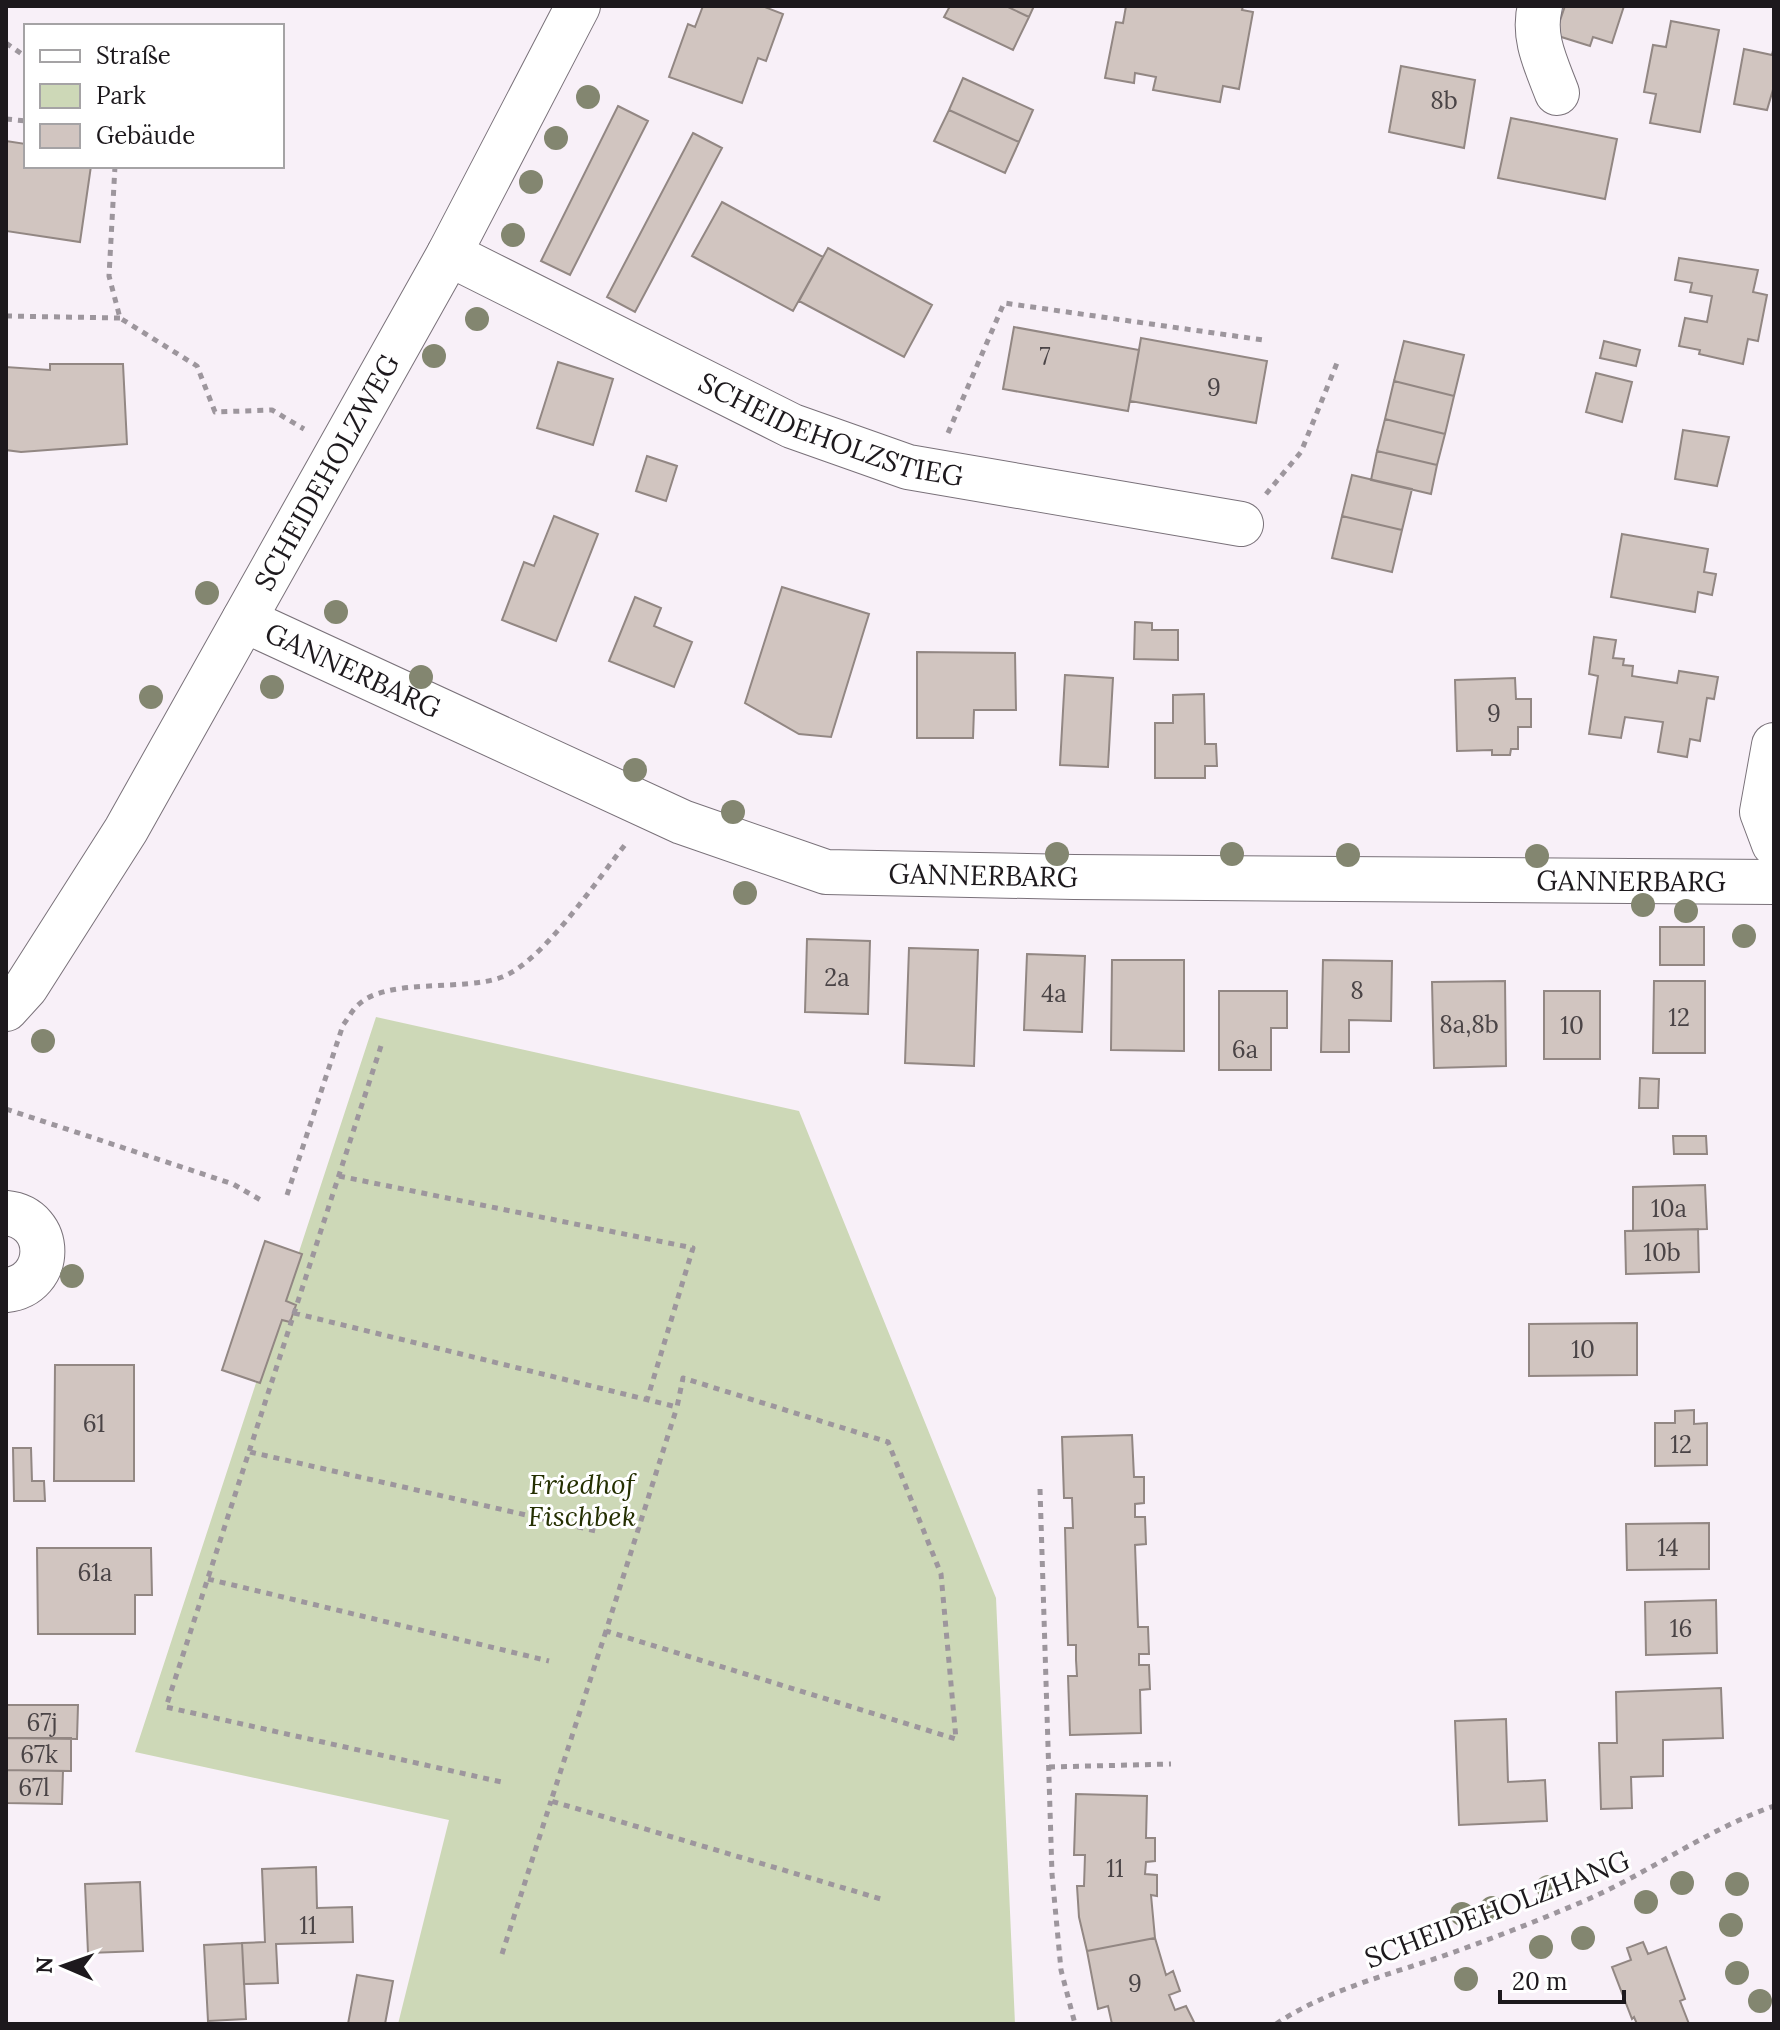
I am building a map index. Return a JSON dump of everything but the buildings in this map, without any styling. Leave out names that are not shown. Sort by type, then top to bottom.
[{"type":"street","name":"SCHEIDEHOLZWEG","points":[[6,1009],[26,987],[126,830],[449,254],[578,6]]},
{"type":"street","points":[[1540,6],[1536,23],[1540,50],[1557,93]]},
{"type":"street","name":"SCHEIDEHOLZSTIEG","points":[[449,254],[792,426],[908,467],[1241,524]]},
{"type":"street","name":"GANNERBARG","points":[[244,620],[647,807],[826,872],[1089,878],[1774,882]]},
{"type":"street","points":[[1774,745],[1762,812],[1774,844]]},
{"type":"street","points":[[6,1213],[18,1215],[32,1224],[41,1238],[44,1254],[35,1277],[21,1287],[6,1290]]},
{"type":"path","points":[[6,43],[24,56]]},
{"type":"path","points":[[115,168],[109,276],[120,318]]},
{"type":"path","points":[[933,472],[1004,303],[1263,340]]},
{"type":"path","points":[[6,316],[120,318],[197,366],[215,412],[272,410],[339,449]]},
{"type":"path","points":[[1241,524],[1301,452],[1337,363]]},
{"type":"path","points":[[287,1195],[343,1025],[359,1004],[381,993],[452,987],[504,977],[548,942],[631,837],[647,807]]},
{"type":"path","points":[[381,1046],[166,1707],[506,1783]]},
{"type":"path","points":[[6,1109],[233,1184],[264,1202]]},
{"type":"path","points":[[339,1176],[693,1248],[647,1400]]},
{"type":"path","points":[[294,1313],[677,1407]]},
{"type":"path","points":[[502,1954],[677,1407],[683,1378],[888,1442],[941,1574],[956,1739],[606,1631]]},
{"type":"path","points":[[250,1452],[596,1531]]},
{"type":"path","points":[[1040,1489],[1056,1925],[1061,1970],[1075,2024]]},
{"type":"path","points":[[208,1579],[549,1661]]},
{"type":"path","points":[[1049,1767],[1171,1764]]},
{"type":"path","points":[[551,1801],[881,1899]]},
{"type":"path","name":"SCHEIDEHOLZHANG","points":[[1276,2024],[1339,1991],[1456,1951],[1617,1886],[1751,1814],[1774,1806]]},
{"type":"green space","name":"Friedhof Fischbek","points":[[376,1017],[799,1111],[996,1598],[1015,2024],[398,2024],[449,1820],[135,1752]]}]
